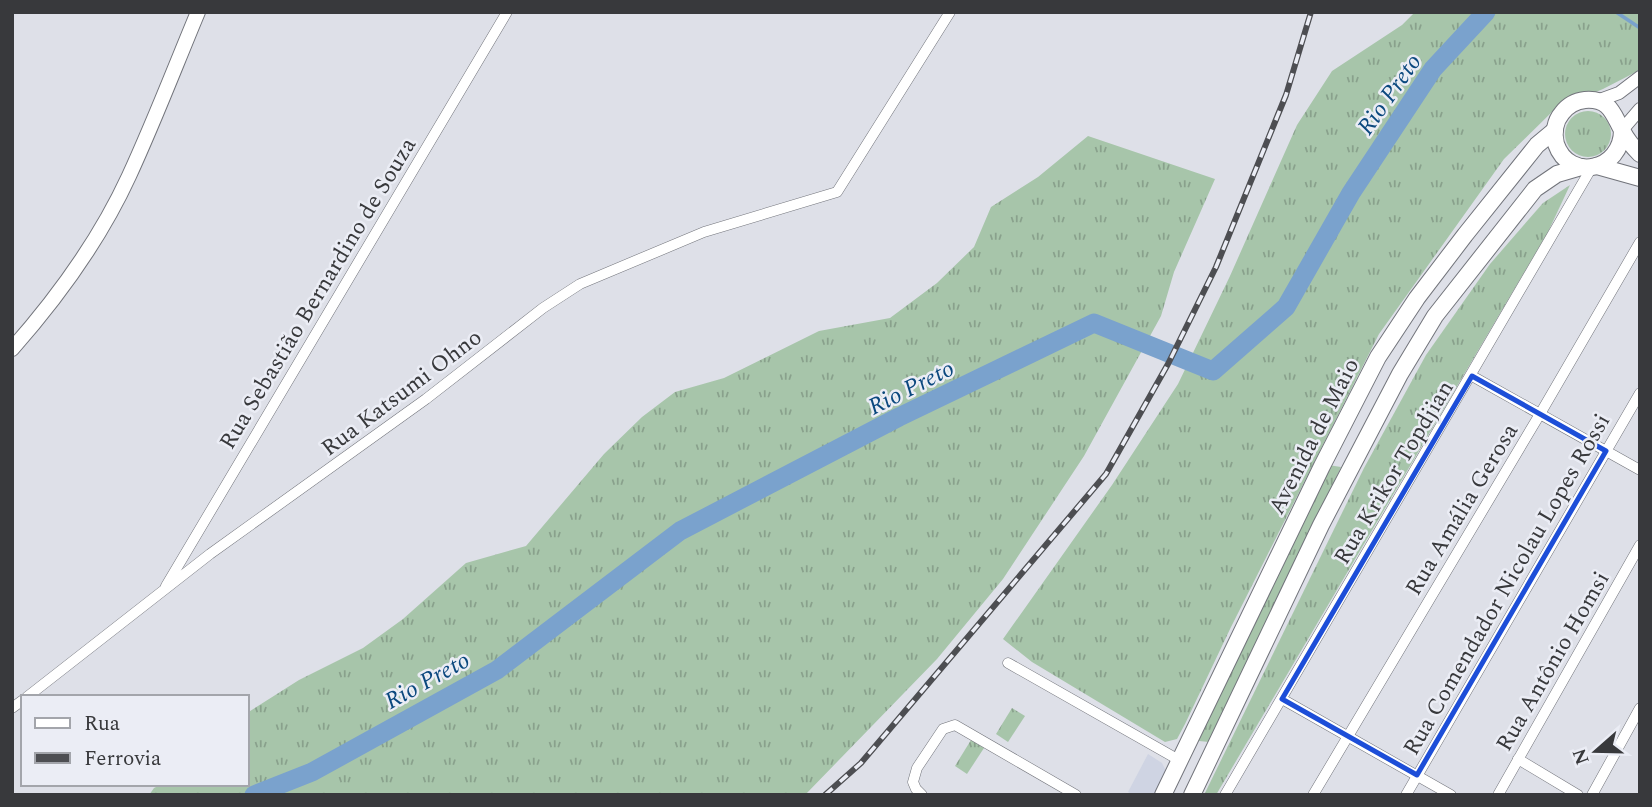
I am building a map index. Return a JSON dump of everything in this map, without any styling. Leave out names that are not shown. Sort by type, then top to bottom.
[{"type":"main road","points":[[12,349],[65,284],[105,221],[128,177],[198,12]]},
{"type":"main road","points":[[1640,154],[1622,131],[1616,115],[1604,104],[1597,101],[1580,101],[1560,114],[1555,130],[1556,144],[1573,164],[1640,178]]},
{"type":"main road","name":"Avenida de Maio","points":[[1163,795],[1316,478],[1378,357],[1417,298],[1465,235],[1537,145],[1555,130]]},
{"type":"main road","points":[[1193,793],[1327,514],[1399,374],[1435,316],[1535,189],[1557,174],[1590,167],[1614,155],[1620,144],[1622,131]]},
{"type":"main road","points":[[1188,744],[1214,748]]},
{"type":"main road","points":[[1179,760],[1191,773],[1193,793]]},
{"type":"street","name":"Rua Sebastião Bernardino de Souza","points":[[161,594],[507,12]]},
{"type":"street","name":"Rua Katsumi Ohno","points":[[30,695],[210,554],[426,399],[579,284],[704,232],[837,192],[950,12]]},
{"type":"street","points":[[1597,101],[1619,93],[1640,77]]},
{"type":"street","points":[[1622,131],[1640,109]]},
{"type":"street","name":"Rua Krikor Topdjian","points":[[1225,795],[1472,376],[1590,167]]},
{"type":"street","name":"Rua Amália Gerosa","points":[[1313,795],[1640,242]]},
{"type":"street","points":[[1472,376],[1640,470]]},
{"type":"street","name":"Rua Comendador Nicolau Lopes Rossi","points":[[1406,795],[1640,393]]},
{"type":"street","name":"Rua Antônio Homsi","points":[[1497,795],[1639,547]]},
{"type":"street","points":[[1008,663],[1179,760]]},
{"type":"street","points":[[1282,699],[1451,795]]},
{"type":"street","points":[[1592,795],[1640,708]]},
{"type":"street","points":[[922,795],[913,782],[917,768],[943,729],[955,725],[1076,795]]},
{"type":"street","points":[[1518,759],[1578,795]]},
{"type":"highlighted area","points":[[1472,376],[1606,451],[1417,775],[1282,699]]},
{"type":"shaded area","points":[[1148,754],[1162,763],[1165,782],[1158,795],[1133,795],[1128,792]]},
{"type":"green space","points":[[1415,12],[1640,12],[1640,68],[1603,89],[1555,109],[1504,159],[1379,334],[1185,724],[1177,739],[1165,742],[1032,662],[1003,639],[1112,485],[1178,384],[1230,276],[1297,125],[1332,71],[1402,25]]},
{"type":"green space","points":[[1588,111],[1604,118],[1611,134],[1604,150],[1588,157],[1572,150],[1565,134],[1572,118]]},
{"type":"green space","points":[[1088,136],[1215,179],[1174,272],[1161,316],[1084,456],[1003,579],[937,659],[805,795],[149,795],[158,786],[248,786],[248,712],[299,680],[363,648],[403,619],[466,563],[526,546],[604,454],[642,417],[675,392],[724,378],[819,331],[890,318],[937,283],[974,247],[991,207],[1038,177]]},
{"type":"green space","points":[[1570,185],[1548,232],[1216,795],[1204,795],[1364,468],[1426,355],[1490,264],[1543,203]]},
{"type":"green space","points":[[1328,465],[1341,467],[1209,742],[1199,741],[1197,737]]},
{"type":"green space","points":[[1012,708],[1025,716],[1008,742],[996,734]]},
{"type":"green space","points":[[971,740],[984,748],[967,774],[955,766]]},
{"type":"waterway","name":"Rio Preto","points":[[254,795],[312,772],[497,670],[680,531],[899,417],[1094,323],[1213,371],[1286,307],[1351,193],[1433,69],[1486,12]]},
{"type":"waterway","points":[[1616,12],[1640,28]]},
{"type":"railway","points":[[825,795],[861,763],[1106,474],[1168,364],[1216,267],[1286,95],[1311,12]]}]
